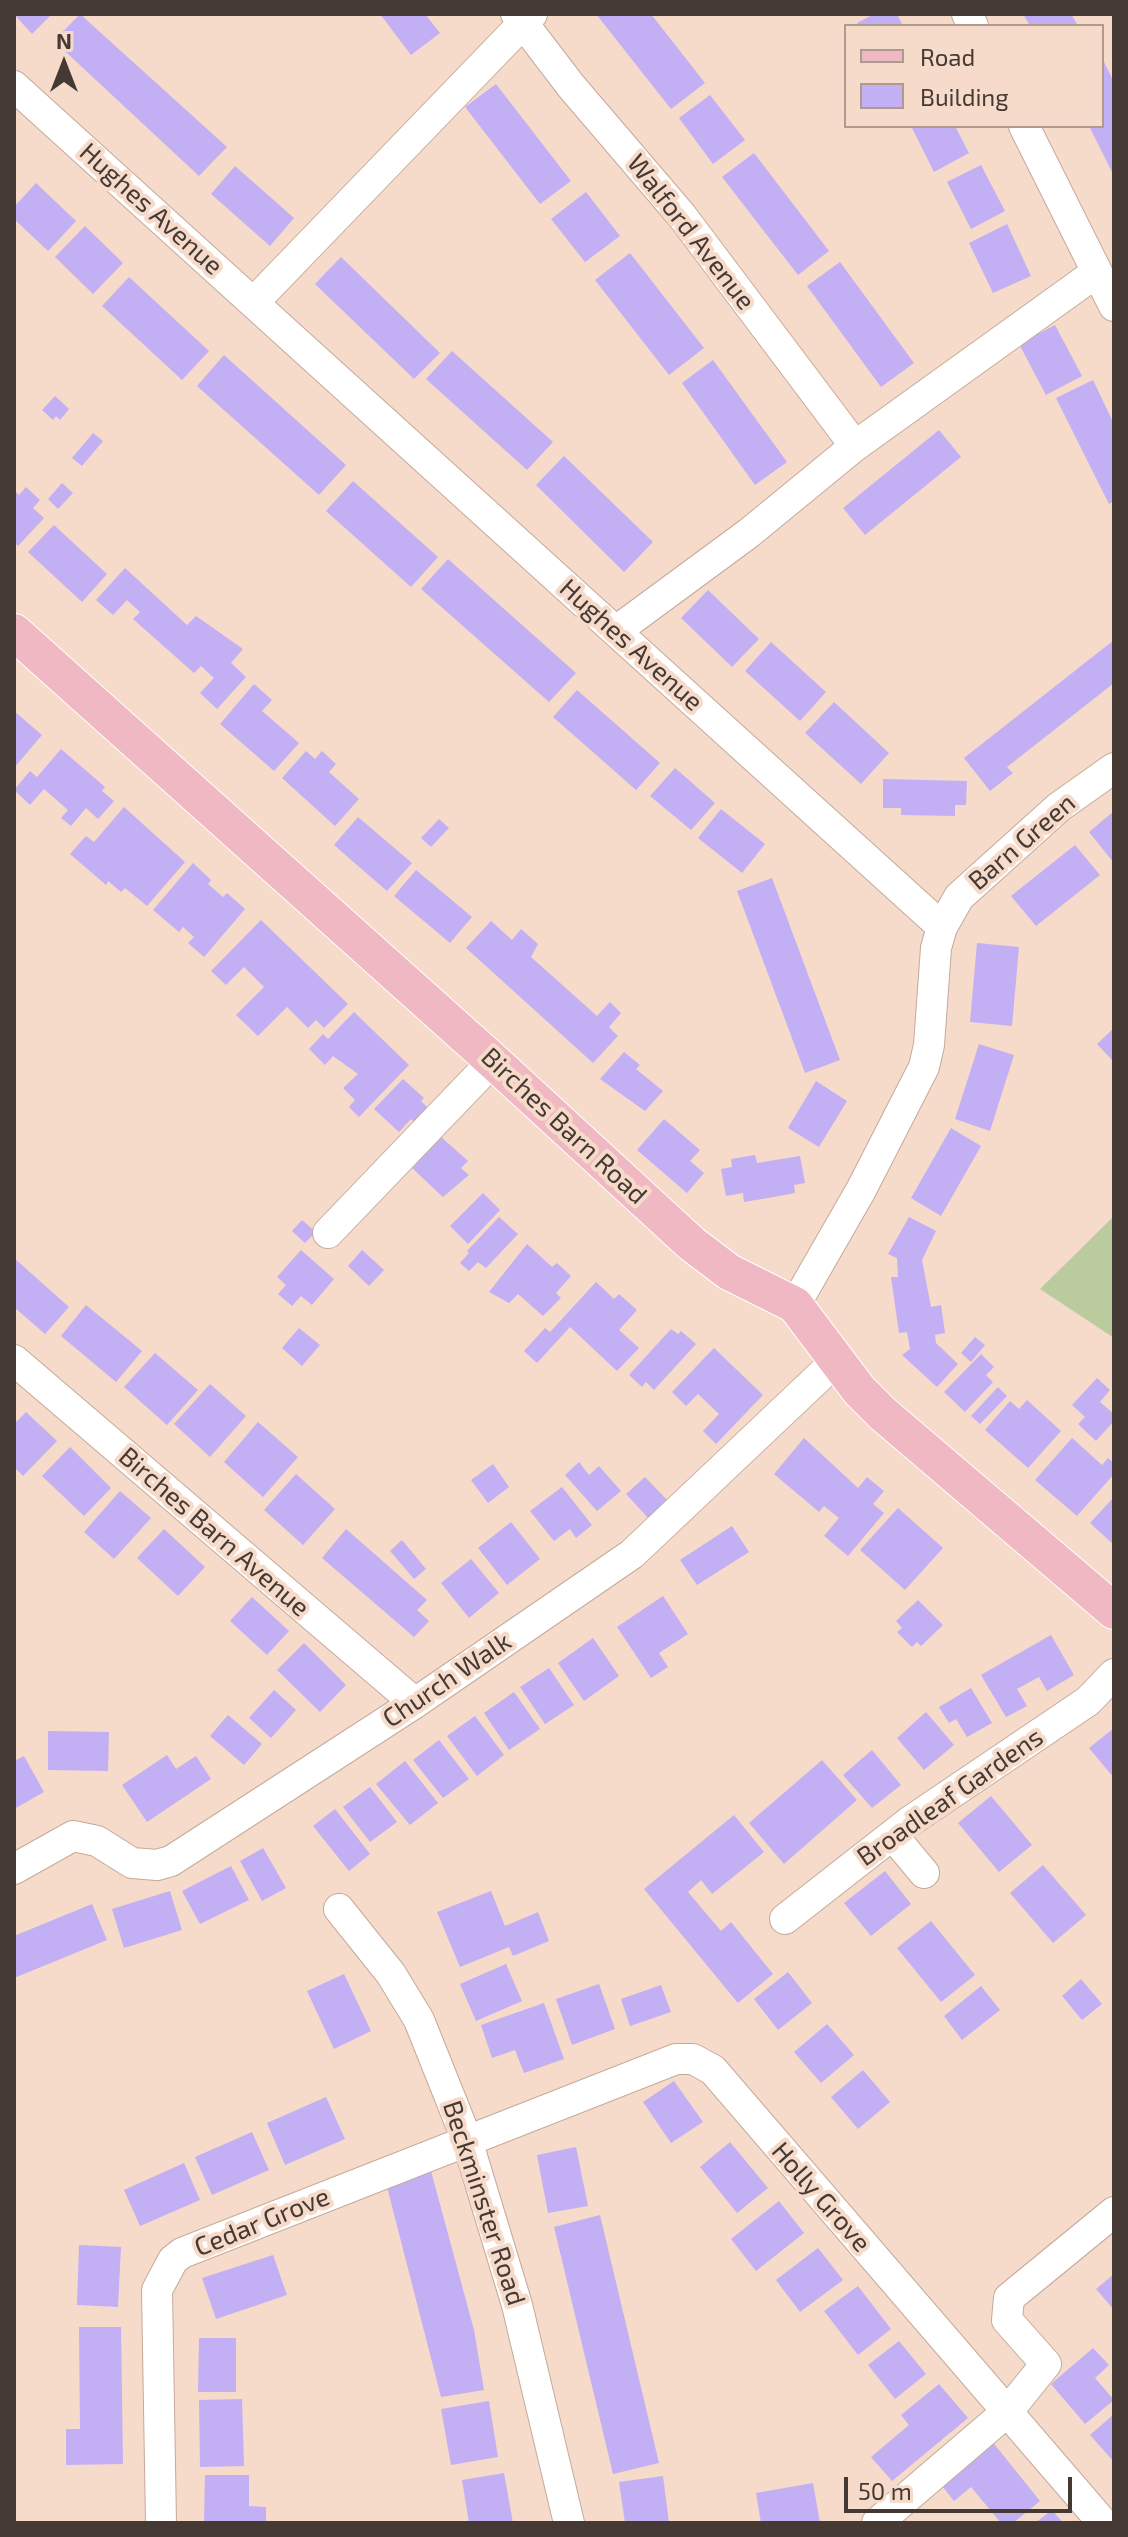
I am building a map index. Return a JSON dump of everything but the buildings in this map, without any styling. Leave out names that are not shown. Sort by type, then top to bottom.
[{"type":"main road","name":"Birches Barn Road","points":[[14,632],[493,1061],[692,1244],[729,1272],[795,1305],[836,1361],[883,1414],[1114,1611]]},
{"type":"street","name":"Walford Avenue","points":[[254,302],[523,17],[682,216],[855,446]]},
{"type":"street","name":"Hughes Avenue","points":[[14,86],[942,927]]},
{"type":"street","points":[[1025,128],[1114,306]]},
{"type":"street","points":[[616,631],[749,533],[855,446],[1097,272]]},
{"type":"street","name":"Barn Green","points":[[942,927],[959,897],[982,875],[1059,807],[1114,768]]},
{"type":"street","points":[[795,1305],[861,1190],[924,1067],[929,1045],[936,948],[942,927]]},
{"type":"street","points":[[328,1233],[493,1061]]},
{"type":"street","name":"Birches Barn Avenue","points":[[14,1360],[415,1703]]},
{"type":"street","name":"Church Walk","points":[[14,1869],[73,1836],[97,1841],[132,1863],[157,1865],[171,1861],[415,1703],[632,1554],[836,1361]]},
{"type":"street","name":"Broadleaf Gardens","points":[[785,1919],[846,1869],[961,1786],[1088,1701],[1114,1674]]},
{"type":"street","points":[[894,1837],[924,1873]]},
{"type":"street","name":"Beckminster Road","points":[[339,1909],[391,1974],[419,2020],[467,2140],[521,2320],[569,2523]]},
{"type":"street","name":"Holly Grove","points":[[467,2140],[676,2059],[693,2059],[713,2070],[1103,2523]]},
{"type":"street","name":"Cedar Grove","points":[[161,2523],[156,2299],[163,2273],[173,2260],[182,2253],[467,2140]]},
{"type":"street","points":[[877,2523],[1008,2411],[1046,2364],[1007,2320],[1009,2298],[1114,2212]]},
{"type":"green space","points":[[1114,1216],[1114,1338],[1040,1289]]}]
